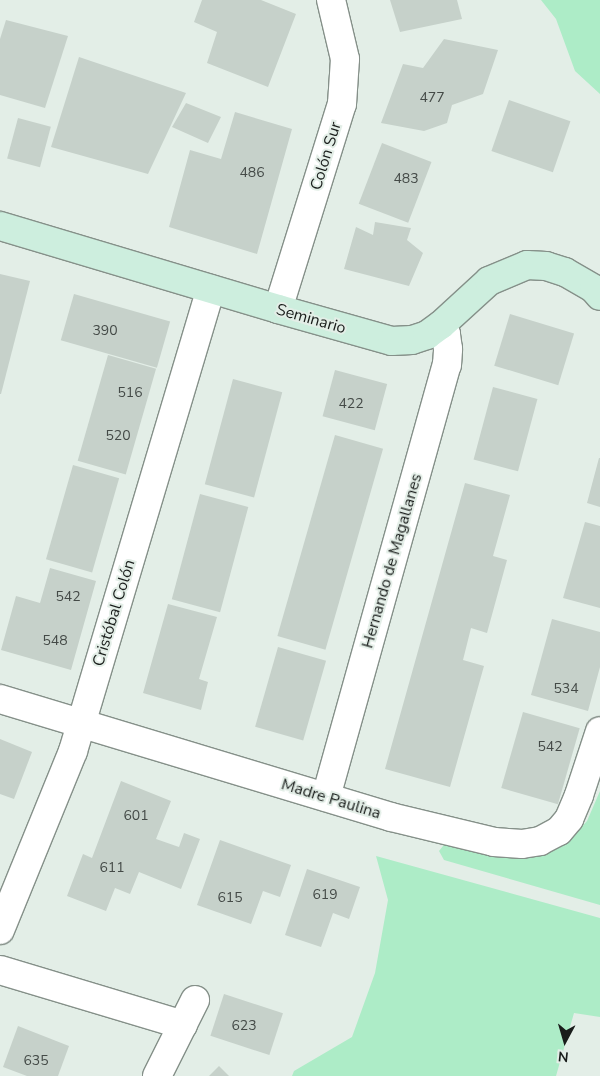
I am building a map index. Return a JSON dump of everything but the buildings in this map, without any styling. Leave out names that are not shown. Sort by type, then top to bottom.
[{"type":"street","name":"Colón Sur","points":[[278,309],[342,104],[345,59],[331,0]]},
{"type":"street","name":"Seminario","points":[[0,226],[392,341],[412,340],[427,335],[441,325],[490,281],[527,265],[546,266],[565,272],[594,289],[600,296]]},
{"type":"street","name":"Cristóbal Colón","points":[[0,930],[73,751],[211,289]]},
{"type":"street","name":"Hernando de Magallanes","points":[[326,797],[447,365],[448,349],[446,334],[441,325]]},
{"type":"street","name":"Madre Paulina","points":[[0,699],[391,817],[494,842],[522,844],[540,842],[559,831],[574,810],[600,731]]},
{"type":"street","points":[[0,970],[183,1025]]},
{"type":"street","points":[[156,1076],[195,1000]]},
{"type":"green space","points":[[541,0],[600,0],[600,94],[575,71],[556,19]]},
{"type":"green space","points":[[600,791],[600,905],[444,860],[439,851],[447,841],[530,853],[553,850],[572,838],[587,821]]},
{"type":"green space","points":[[376,856],[600,918],[600,1017],[574,1013],[556,1076],[292,1076],[294,1071],[352,1037],[375,973],[388,900]]}]
